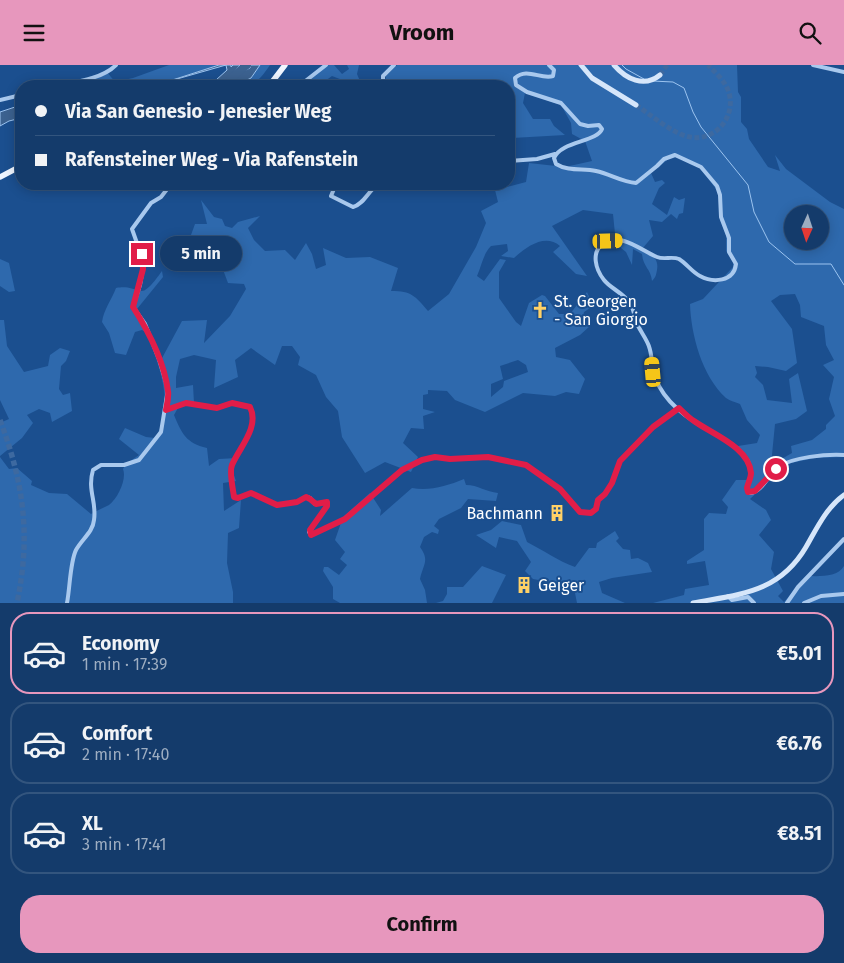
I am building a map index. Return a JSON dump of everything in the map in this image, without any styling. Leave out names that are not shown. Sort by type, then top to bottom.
[{"type":"main road","points":[[274,80],[286,65]]},
{"type":"main road","points":[[581,65],[592,78],[636,105]]},
{"type":"main road","points":[[614,65],[631,79],[647,81],[660,75]]},
{"type":"main road","points":[[0,177],[15,169]]},
{"type":"main road","points":[[693,603],[763,588],[786,572],[800,556],[826,513],[844,495]]},
{"type":"street","points":[[78,80],[105,73],[116,65]]},
{"type":"street","points":[[307,80],[326,65]]},
{"type":"street","points":[[383,80],[383,76],[394,65]]},
{"type":"street","points":[[515,161],[537,159],[555,154],[582,140],[598,135],[602,129],[599,125],[588,126],[580,124],[561,103],[524,91],[516,85],[515,78],[520,74],[533,73],[551,77],[554,72],[549,65]]},
{"type":"street","points":[[813,65],[844,72]]},
{"type":"street","points":[[0,100],[15,96]]},
{"type":"street","points":[[555,154],[555,162],[562,168],[597,171],[634,183],[640,181],[665,158],[675,155],[700,167],[719,189],[721,217],[729,238],[729,252],[736,264],[734,272],[726,279],[704,278],[680,260],[658,257],[624,241],[606,242],[599,248],[596,255],[596,265],[604,280],[620,291],[631,304],[637,324],[650,344],[653,372],[660,389],[695,422],[734,445],[742,453],[751,470],[747,488],[750,493],[755,491],[776,469],[785,463],[812,457],[844,455]]},
{"type":"street","points":[[67,603],[76,550],[90,531],[94,522],[94,505],[90,488],[93,470],[101,465],[124,465],[143,457],[161,432],[169,392],[145,324],[133,307],[144,263],[132,229],[151,203],[161,197],[166,190]]},
{"type":"street","points":[[334,190],[331,196],[353,207],[360,203],[370,190]]},
{"type":"street","points":[[166,410],[186,403],[217,408],[232,403],[250,407],[253,416],[248,434],[232,466],[234,497],[238,498],[251,493],[277,505],[297,502],[306,497],[316,504],[327,502],[327,506],[310,530],[311,535],[345,519],[402,470],[422,460],[435,457],[450,459],[488,457],[526,465],[560,489],[580,512],[591,513],[596,509],[598,500],[605,494],[612,483],[620,461],[653,427],[679,408]]},
{"type":"street","points":[[787,603],[798,587],[844,539]]},
{"type":"street","points":[[804,603],[820,595],[844,594]]},
{"type":"street","points":[[728,596],[732,600],[748,597],[754,603]]},
{"type":"shaded area","points":[[169,65],[219,65],[172,80],[124,80]]},
{"type":"shaded area","points":[[219,65],[226,65],[173,80]]},
{"type":"shaded area","points":[[226,65],[231,65],[231,67],[233,65],[240,65],[235,71],[239,73],[250,68],[251,65],[260,65],[251,78],[247,80],[216,80],[227,70]]},
{"type":"shaded area","points":[[260,65],[270,65],[259,79],[247,80],[251,78]]},
{"type":"shaded area","points":[[323,65],[334,65],[342,74],[349,69],[347,65],[359,65],[357,74],[360,80],[342,80],[332,76],[326,80],[304,80]]},
{"type":"shaded area","points":[[397,65],[737,65],[738,92],[741,97],[741,122],[747,129],[749,139],[768,167],[780,171],[775,155],[786,169],[830,202],[844,209],[844,457],[815,458],[791,463],[777,471],[750,499],[766,510],[771,520],[759,535],[774,552],[771,569],[783,591],[778,596],[784,602],[806,576],[837,573],[844,566],[844,603],[653,603],[684,595],[685,589],[709,585],[705,561],[687,564],[687,561],[704,550],[704,519],[709,513],[726,514],[728,507],[722,500],[736,480],[748,480],[748,469],[738,446],[757,443],[760,435],[747,420],[740,404],[726,398],[710,378],[699,354],[693,329],[690,304],[703,299],[733,267],[733,261],[726,251],[726,235],[720,220],[719,193],[700,168],[677,157],[671,157],[651,173],[655,182],[662,180],[665,183],[659,188],[652,204],[667,215],[674,197],[679,200],[685,198],[683,213],[679,214],[677,219],[671,214],[662,222],[649,220],[653,236],[642,249],[654,258],[657,263],[656,275],[652,281],[642,254],[633,249],[632,265],[626,252],[616,244],[613,214],[583,210],[552,226],[587,276],[576,274],[553,252],[560,246],[548,241],[542,241],[530,246],[514,258],[501,256],[508,251],[507,244],[491,246],[483,260],[477,276],[484,281],[500,259],[506,260],[499,272],[499,298],[521,326],[529,303],[542,295],[545,296],[559,314],[570,314],[587,292],[593,306],[584,312],[582,320],[590,326],[580,335],[555,348],[556,357],[570,360],[585,379],[579,394],[566,392],[555,396],[523,393],[485,412],[455,400],[447,391],[428,390],[428,394],[423,395],[423,409],[435,412],[423,416],[424,429],[411,428],[403,443],[418,457],[411,472],[385,462],[365,473],[342,437],[338,411],[326,397],[316,375],[298,365],[300,357],[292,346],[282,346],[275,365],[251,348],[235,360],[238,377],[214,388],[216,360],[194,355],[180,359],[176,377],[176,388],[193,385],[194,403],[179,406],[174,415],[182,432],[189,440],[207,448],[209,466],[219,459],[237,458],[232,470],[236,481],[223,483],[224,511],[241,500],[239,528],[228,533],[227,563],[233,592],[233,603],[0,603],[0,457],[9,469],[17,468],[32,481],[31,485],[49,493],[67,494],[91,514],[112,502],[123,483],[123,469],[126,464],[139,455],[119,439],[125,428],[146,437],[155,438],[161,425],[165,399],[163,385],[147,333],[142,330],[135,332],[126,355],[115,353],[109,333],[102,322],[116,288],[144,291],[162,271],[163,277],[137,309],[147,323],[161,360],[182,321],[207,320],[204,343],[230,316],[246,289],[244,284],[228,283],[218,262],[207,262],[206,270],[188,271],[183,257],[195,224],[207,224],[201,200],[214,217],[222,219],[225,226],[232,228],[238,222],[260,216],[248,228],[254,240],[265,251],[285,250],[295,260],[306,243],[312,254],[316,269],[326,265],[323,248],[346,258],[370,257],[398,268],[391,291],[413,295],[428,311],[449,294],[476,247],[486,223],[481,211],[498,202],[495,190],[515,190],[515,185],[526,182],[529,163],[565,167],[592,161],[585,141],[572,134],[571,123],[561,105],[525,93],[523,103],[533,119],[550,119],[554,126],[565,135],[515,138],[515,80],[385,80],[386,76]],"holes":[[[795,294],[800,305],[801,317],[824,326],[826,345],[834,360],[823,365],[834,377],[829,399],[835,416],[826,425],[826,429],[812,440],[791,446],[792,453],[771,465],[775,424],[796,419],[807,411],[798,373],[789,379],[792,403],[767,400],[763,385],[755,377],[757,373],[755,366],[786,371],[797,363],[792,329],[771,301],[780,295]],[[518,360],[526,365],[528,372],[504,381],[503,387],[491,397],[491,384],[503,379],[500,366]]]},
{"type":"shaded area","points":[[107,72],[113,80],[76,80]]},
{"type":"shaded area","points":[[15,107],[15,120],[0,126],[0,112]]},
{"type":"shaded area","points":[[0,259],[9,263],[15,291],[9,292],[0,286]]},
{"type":"shaded area","points":[[0,320],[4,320],[7,346],[24,372],[48,366],[50,355],[60,348],[70,351],[66,361],[61,366],[59,389],[63,395],[70,393],[72,411],[52,422],[50,413],[39,409],[27,415],[33,423],[22,438],[0,456],[0,423],[9,419],[0,400]]},
{"type":"shaded area","points":[[464,479],[466,485],[498,493],[496,501],[468,499],[461,508],[439,519],[434,526],[439,530],[438,534],[432,532],[424,537],[420,547],[425,556],[425,563],[420,579],[425,590],[427,603],[340,603],[333,599],[333,587],[323,571],[324,567],[328,567],[339,575],[347,565],[340,559],[345,552],[335,540],[343,517],[370,493],[381,510],[380,516],[412,488],[438,487]]},
{"type":"shaded area","points":[[502,521],[521,525],[527,542],[575,567],[589,548],[596,548],[597,543],[615,531],[619,538],[616,541],[623,549],[630,550],[631,559],[638,558],[648,563],[652,572],[612,578],[599,582],[602,593],[625,603],[577,603],[575,593],[556,583],[533,579],[525,571],[531,562],[517,541],[499,537],[496,548],[476,535],[491,530]]},
{"type":"shaded area","points":[[482,566],[506,575],[492,603],[436,603],[443,601],[447,594],[447,587],[463,587]]},
{"type":"waterway","points":[[231,78],[247,65]]},
{"type":"waterway","points":[[622,65],[644,79]]},
{"type":"waterway","points":[[652,81],[673,82],[684,88],[701,127],[748,185],[754,212],[769,242],[795,264],[831,264],[844,285]]},
{"type":"tunnel","points":[[660,75],[667,65]]},
{"type":"tunnel","points":[[636,105],[669,128],[683,135],[699,138],[708,136],[715,132],[726,119],[730,102],[726,85],[708,65]]},
{"type":"tunnel","points":[[0,420],[15,466],[23,510],[24,555],[17,603]]},
{"type":"place","name":"St. Georgen - San Giorgio","points":[[540,310]]},
{"type":"place","name":"Bachmann","points":[[557,513]]},
{"type":"place","name":"Geiger","points":[[524,585]]},
{"type":"route","points":[[142,254],[144,261],[143,269],[133,307],[145,324],[161,365],[169,392],[166,410],[186,403],[217,408],[222,408],[232,403],[250,407],[253,416],[248,434],[231,469],[234,497],[236,499],[251,493],[274,505],[297,502],[306,497],[316,504],[325,501],[328,504],[314,527],[310,530],[309,534],[311,535],[345,519],[361,503],[402,470],[414,463],[435,457],[450,459],[488,457],[526,465],[539,472],[560,489],[580,512],[591,513],[596,509],[598,500],[605,494],[612,483],[620,461],[653,427],[670,417],[679,408],[695,422],[710,430],[722,440],[734,445],[742,453],[751,470],[747,488],[748,492],[752,493],[765,483],[776,469]]}]
